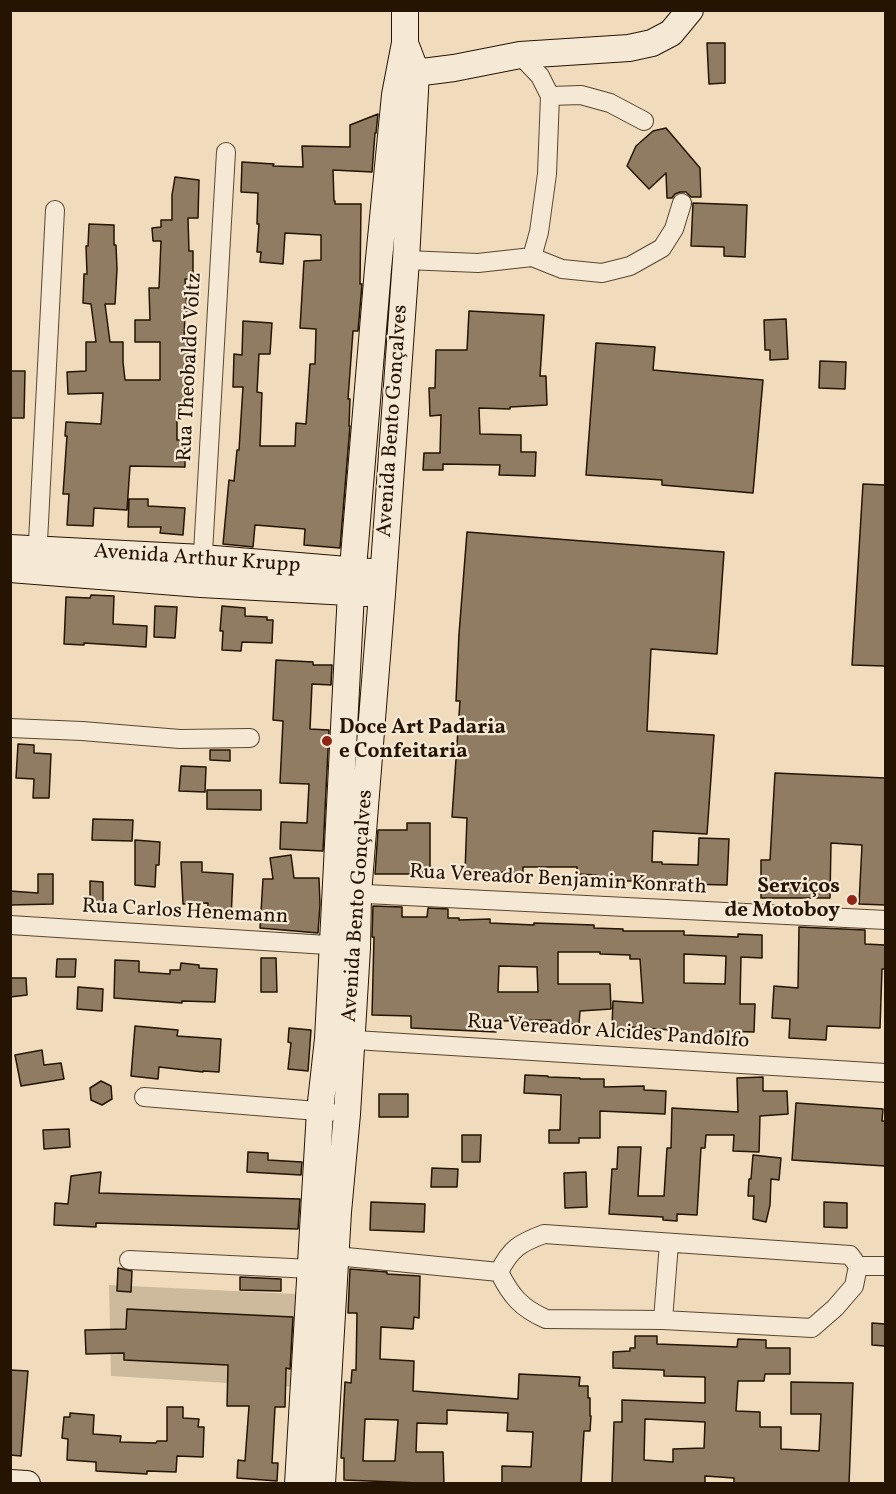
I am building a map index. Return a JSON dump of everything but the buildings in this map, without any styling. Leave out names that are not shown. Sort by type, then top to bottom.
[{"type":"main road","name":"Avenida Bento Gonçalves","points":[[347,894],[368,767],[406,260],[405,10]]},
{"type":"main road","points":[[407,74],[454,68],[520,55],[629,48],[652,43],[671,33],[690,10]]},
{"type":"main road","name":"Avenida Bento Gonçalves","points":[[322,1484],[347,1114],[339,1039],[347,894],[342,767],[352,582],[394,95],[407,74]]},
{"type":"main road","points":[[373,325],[401,326]]},
{"type":"main road","name":"Avenida Arthur Krupp","points":[[10,548],[37,561],[201,584],[382,583]]},
{"type":"main road","name":"Avenida Arthur Krupp","points":[[10,569],[37,561],[202,558],[352,582]]},
{"type":"main road","points":[[342,767],[368,767]]},
{"type":"main road","name":"Avenida Bento Gonçalves","points":[[298,1484],[320,1111],[339,1039]]},
{"type":"main road","points":[[10,1483],[27,1484]]},
{"type":"street","points":[[520,55],[540,76],[550,96],[547,174],[539,232],[532,257]]},
{"type":"street","points":[[550,96],[581,95],[610,103],[644,121]]},
{"type":"street","name":"Rua Theobaldo Voltz","points":[[201,584],[226,152]]},
{"type":"street","points":[[406,260],[478,263],[532,257],[562,269],[602,273],[630,266],[662,248],[674,228],[682,203]]},
{"type":"street","points":[[37,561],[55,210]]},
{"type":"street","points":[[10,728],[180,739],[250,738]]},
{"type":"street","name":"Rua Vereador Benjamin Konrath","points":[[347,894],[885,920]]},
{"type":"street","name":"Rua Carlos Henemann","points":[[10,925],[344,946]]},
{"type":"street","name":"Rua Vereador Alcides Pandolfo","points":[[339,1039],[885,1073]]},
{"type":"street","points":[[144,1097],[347,1114]]},
{"type":"street","points":[[544,1234],[850,1255],[858,1266],[854,1286],[836,1308],[812,1328],[663,1320],[546,1318],[523,1306],[509,1292],[499,1272],[507,1256],[523,1242],[544,1234]]},
{"type":"street","points":[[663,1320],[669,1244]]},
{"type":"street","points":[[336,1256],[499,1272]]},
{"type":"street","points":[[129,1260],[311,1269]]},
{"type":"street","points":[[858,1266],[885,1266]]},
{"type":"shaded area","points":[[109,1285],[296,1294],[295,1387],[111,1376]]},
{"type":"place","name":"Doce Art Padaria e Confeitaria","points":[[327,741]]},
{"type":"place","name":"Serviços de Motoboy","points":[[852,900]]}]
